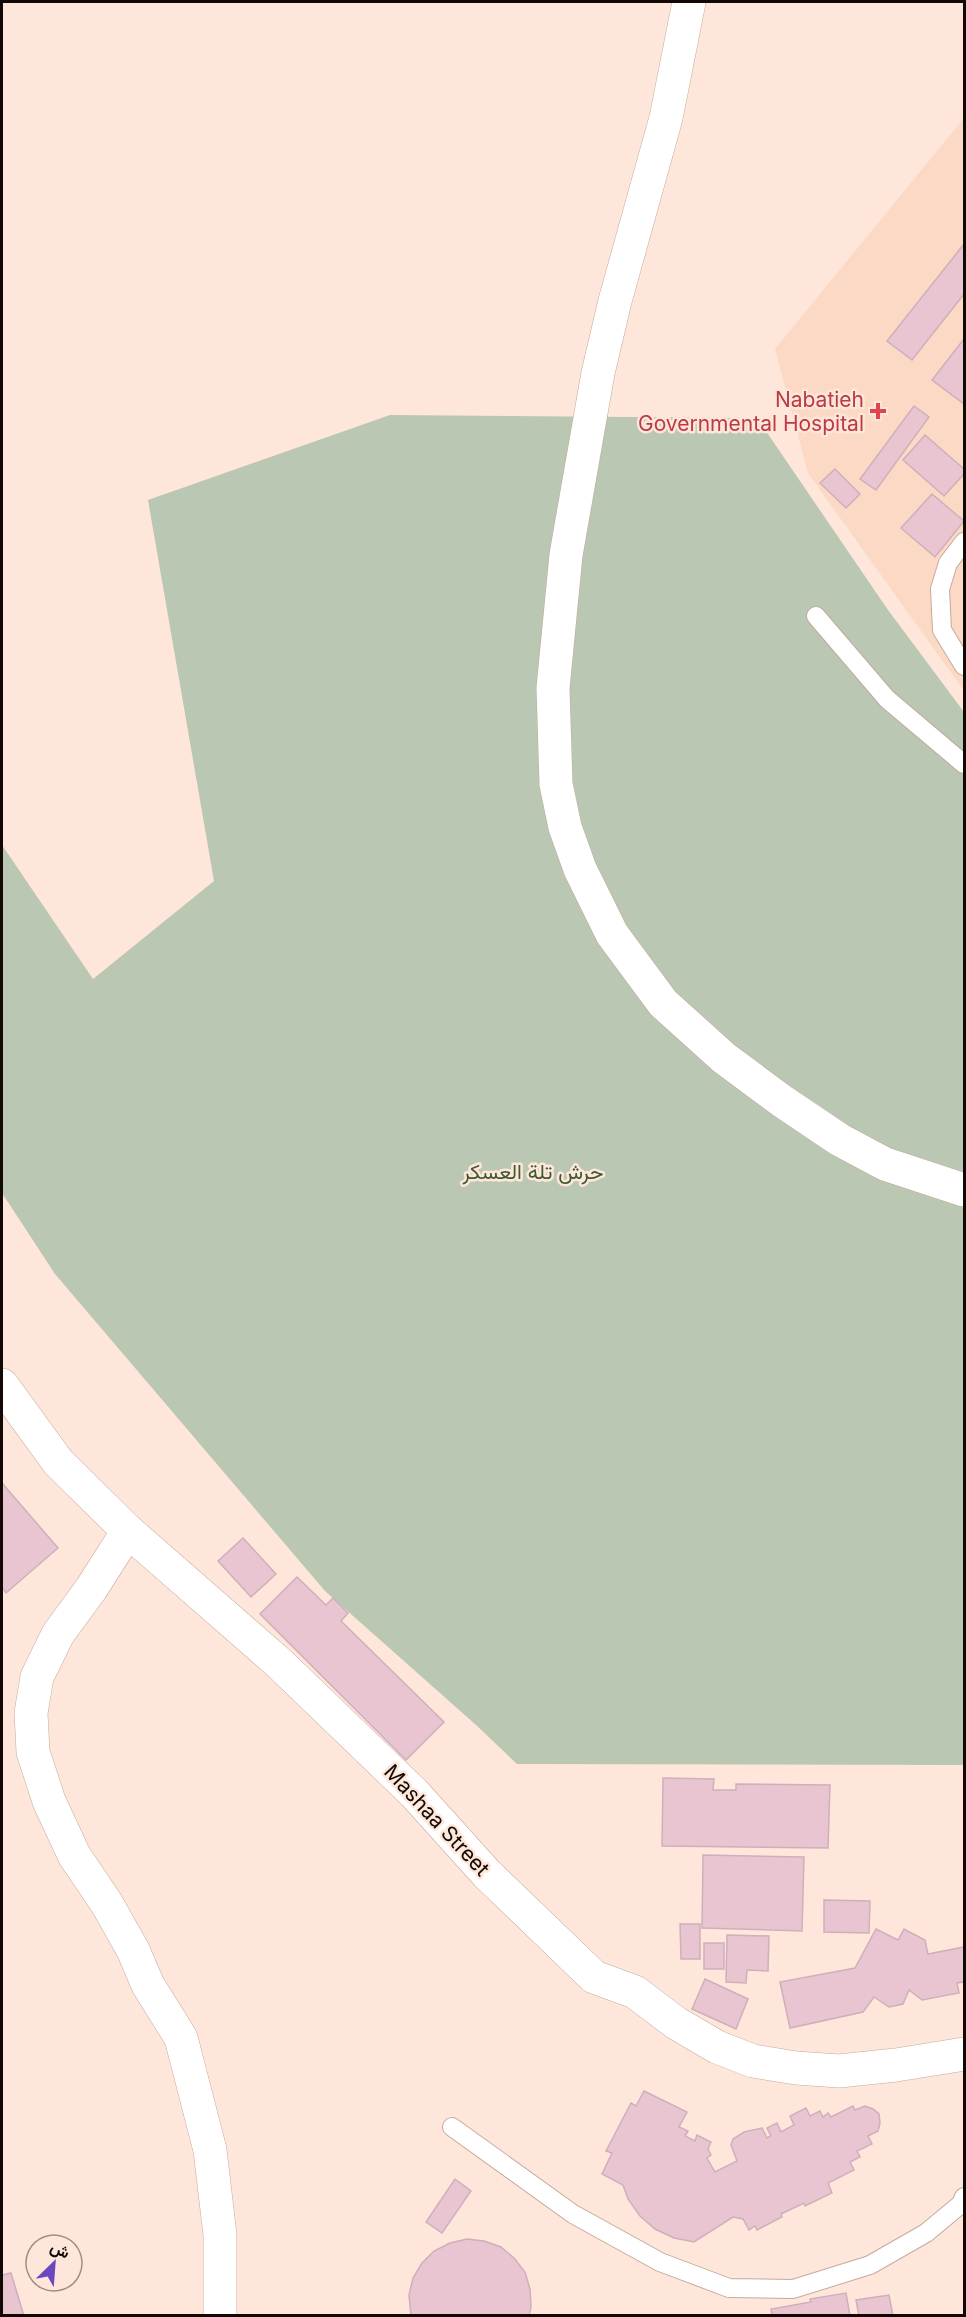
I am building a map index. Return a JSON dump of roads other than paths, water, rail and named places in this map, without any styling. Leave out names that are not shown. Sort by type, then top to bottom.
[{"type":"street","points":[[689,2],[666,118],[615,301],[598,373],[566,555],[553,688],[556,784],[565,827],[580,869],[612,934],[663,1003],[724,1058],[840,1140],[885,1164],[964,1190]]},
{"type":"street","name":"Mashaa Street","points":[[2,1385],[58,1462],[128,1531],[279,1663],[414,1792],[487,1874],[594,1977],[635,1992],[676,2023],[717,2047],[753,2061],[796,2068],[839,2071],[964,2054]]},
{"type":"street","points":[[128,1531],[92,1589],[58,1634],[37,1677],[31,1713],[33,1752],[49,1801],[74,1855],[107,1904],[133,1950],[148,1985],[181,2038],[210,2150],[220,2235],[220,2316]]},
{"type":"lane","points":[[964,542],[948,563],[940,589],[942,630],[964,666]]},
{"type":"lane","points":[[816,616],[887,699],[964,764]]},
{"type":"lane","points":[[452,2127],[573,2214],[660,2262],[729,2288],[793,2289],[870,2265],[926,2233],[961,2204],[964,2197]]},
{"type":"place","name":"Nabatieh Governmental Hospital","points":[[878,411]]},
{"type":"park label","name":"حرش تلة العسكر","points":[[533,1171]]}]
